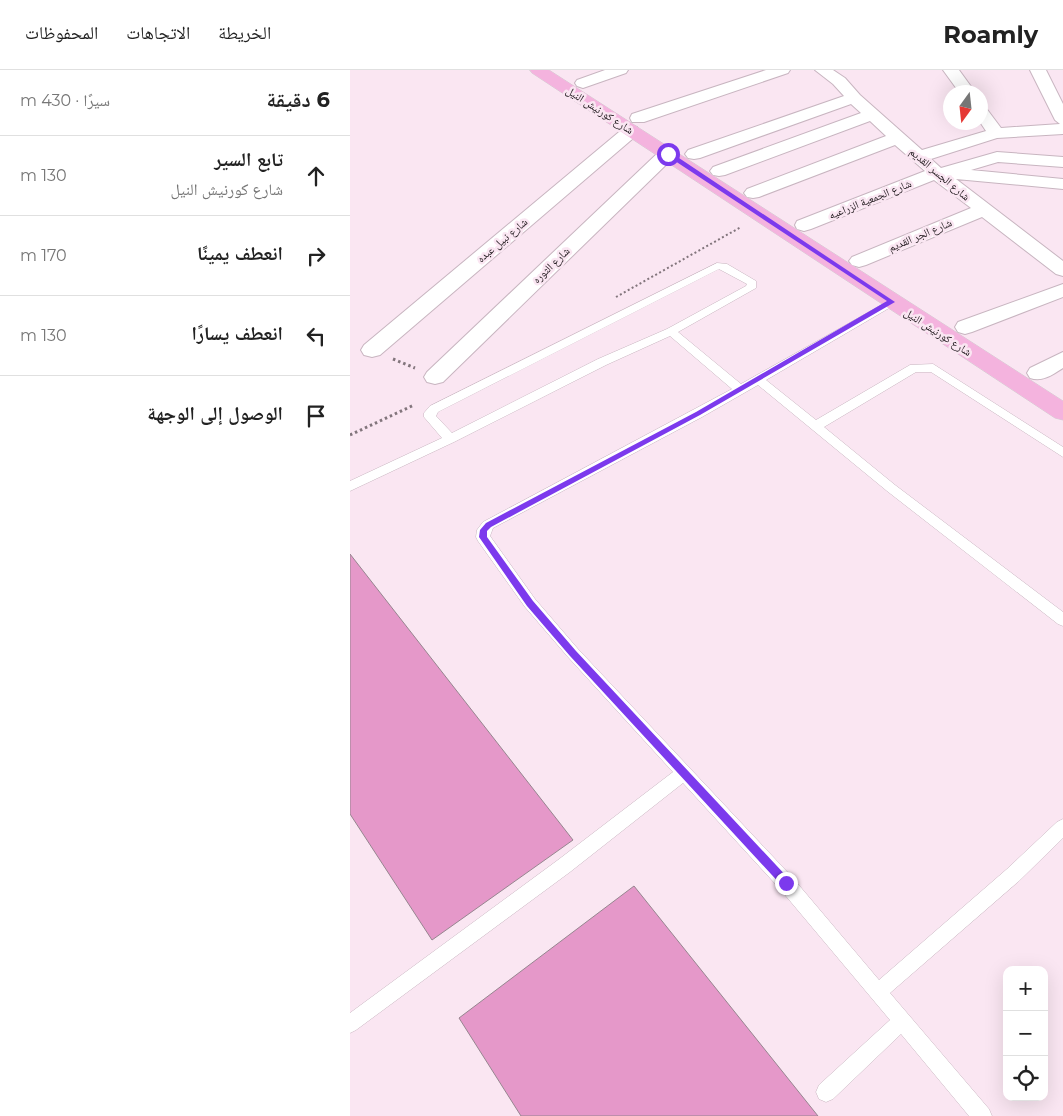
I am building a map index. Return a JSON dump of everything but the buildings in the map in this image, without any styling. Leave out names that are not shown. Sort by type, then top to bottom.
[{"type":"main road","name":"شارع كورنيش النيل","points":[[538,70],[635,124],[694,154],[859,261],[1046,378]]},
{"type":"main road","name":"شارع كورنيش النيل","points":[[562,70],[583,83],[635,124],[668,154],[1063,412]]},
{"type":"street","points":[[583,83],[620,70]]},
{"type":"street","points":[[635,124],[782,70]]},
{"type":"street","name":"شارع الجسر القديم","points":[[823,70],[839,81],[854,98],[918,157],[982,210],[1063,270]]},
{"type":"street","points":[[951,70],[962,85]]},
{"type":"street","points":[[1038,70],[1057,97],[1063,120]]},
{"type":"street","points":[[694,154],[854,98]]},
{"type":"street","points":[[719,171],[872,115]]},
{"type":"street","points":[[988,122],[996,133]]},
{"type":"street","name":"شارع نبيل عبده","points":[[372,350],[635,124]]},
{"type":"street","points":[[918,157],[996,133],[1063,129]]},
{"type":"street","points":[[753,193],[897,138]]},
{"type":"street","name":"شارع الثوره","points":[[435,377],[668,154]]},
{"type":"street","name":"شارع الجمعية الزراعيه","points":[[804,225],[939,173],[997,157],[1063,162]]},
{"type":"street","points":[[939,173],[1063,184]]},
{"type":"street","name":"شارع الجر القديم","points":[[859,261],[982,210]]},
{"type":"street","points":[[965,327],[1063,290]]},
{"type":"street","points":[[1046,378],[1063,359]]},
{"type":"lane","points":[[350,486],[450,439],[602,362],[671,331],[751,288],[752,283],[723,266],[717,266],[434,409],[430,413],[430,417],[450,439]]},
{"type":"lane","points":[[892,302],[740,390],[488,525],[484,530],[483,537],[530,603],[573,653],[786,883],[982,1116]]},
{"type":"lane","points":[[671,331],[740,390]]},
{"type":"lane","points":[[816,426],[914,368],[933,368],[1063,453]]},
{"type":"lane","points":[[758,379],[891,488],[1063,620]]},
{"type":"lane","points":[[350,1024],[564,866],[684,773]]},
{"type":"lane","points":[[878,992],[1013,875],[1063,827]]},
{"type":"lane","points":[[826,1092],[902,1021]]},
{"type":"path","points":[[372,350],[435,377]]},
{"type":"route","points":[[668,154],[892,302],[698,414],[488,525],[484,530],[483,537],[530,603],[573,653],[786,883]]}]
